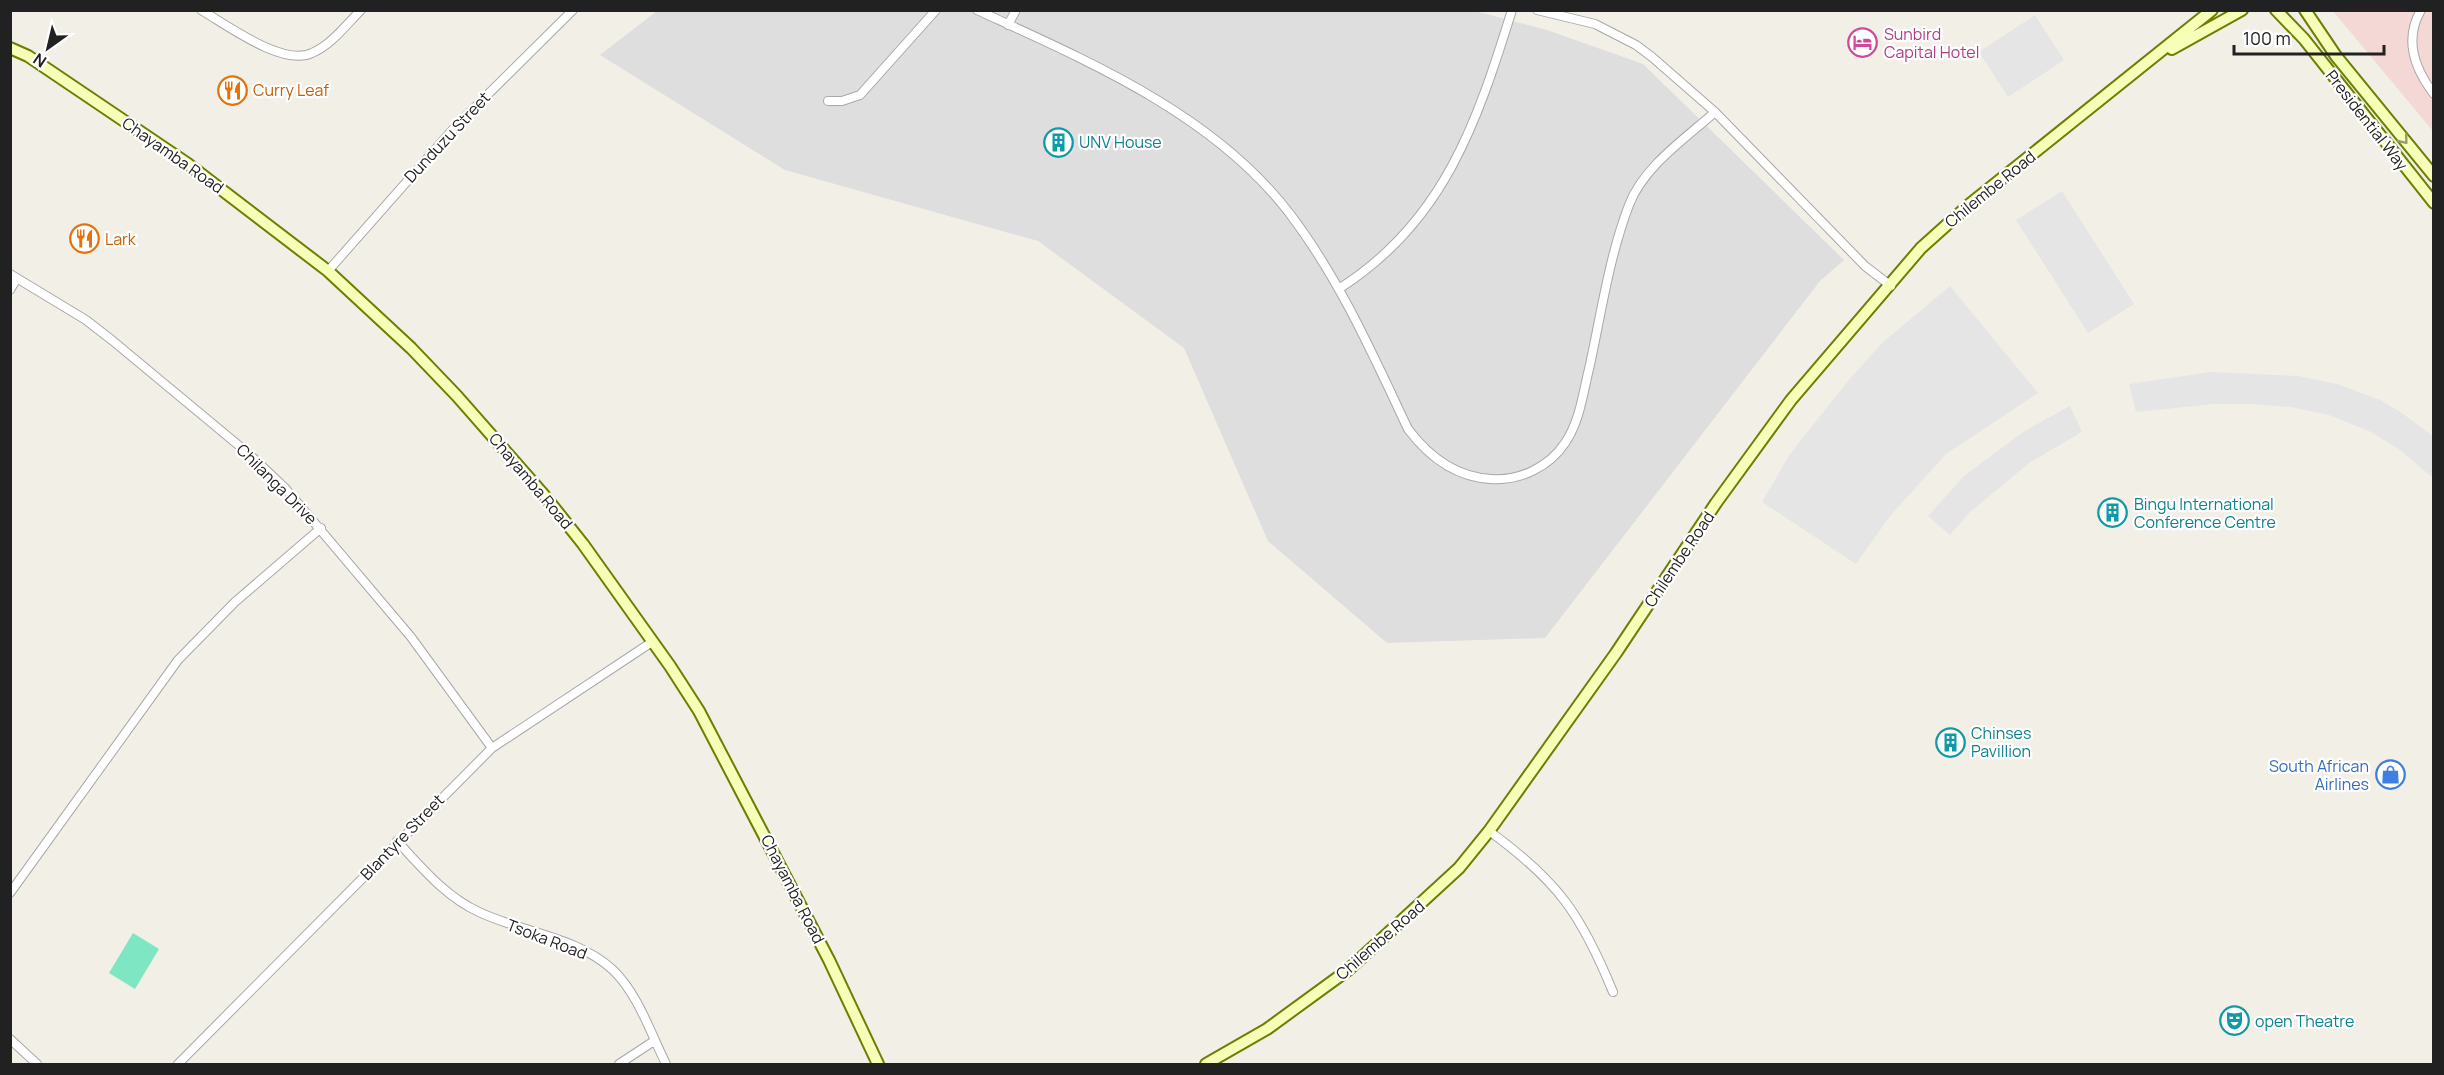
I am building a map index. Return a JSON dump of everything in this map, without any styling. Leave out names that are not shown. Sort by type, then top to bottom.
[{"type":"main road","points":[[2158,56],[2212,10]]},
{"type":"main road","points":[[2158,56],[2242,10]]},
{"type":"main road","name":"Presidential Way","points":[[2276,10],[2304,39],[2433,203]]},
{"type":"main road","name":"Presidential Way","points":[[2305,10],[2336,56],[2433,176]]},
{"type":"main road","name":"Chayamba Road","points":[[10,48],[28,56],[188,164],[328,271],[411,348],[502,445],[583,544],[686,689],[726,759],[829,960],[878,1065]]},
{"type":"main road","name":"Chilembe Road","points":[[1206,1065],[1267,1029],[1348,970],[1459,868],[1489,831],[1791,400],[1852,325],[1891,286],[1921,248],[1955,217],[2158,56]]},
{"type":"street","points":[[201,10],[275,52],[294,57],[303,56],[320,48],[361,10]]},
{"type":"street","name":"Dunduzu Street","points":[[328,271],[455,127],[573,10]]},
{"type":"street","points":[[828,101],[851,99],[860,95],[936,10]]},
{"type":"street","points":[[977,10],[1107,73],[1197,126],[1262,183],[1289,213],[1340,288],[1408,429],[1431,456],[1454,470],[1479,478],[1518,476],[1538,469],[1556,454],[1573,429],[1629,203],[1654,166],[1715,112]]},
{"type":"street","points":[[1008,25],[1016,10]]},
{"type":"street","points":[[1340,288],[1366,271],[1395,245],[1443,183],[1470,133],[1512,10]]},
{"type":"street","points":[[1537,10],[1595,24],[1629,41],[1652,57],[1715,112],[1865,266],[1891,286]]},
{"type":"street","points":[[2421,10],[2413,26],[2412,52],[2433,94]]},
{"type":"street","points":[[10,290],[14,276]]},
{"type":"street","name":"Chilanga Drive","points":[[14,276],[86,320],[249,454],[321,528],[411,637],[492,748]]},
{"type":"street","points":[[10,893],[185,653],[235,602],[321,528]]},
{"type":"street","name":"Blantyre Street","points":[[178,1065],[397,841],[492,748],[652,642]]},
{"type":"street","points":[[1489,831],[1515,849],[1564,896],[1582,923],[1613,992]]},
{"type":"street","name":"Tsoka Road","points":[[397,841],[439,885],[470,907],[580,950],[611,968],[630,992],[666,1065]]},
{"type":"street","points":[[10,1039],[37,1065]]},
{"type":"street","points":[[619,1065],[654,1041]]},
{"type":"shaded area","points":[[657,11],[1475,11],[1547,30],[1643,64],[1844,260],[1820,281],[1545,638],[1387,643],[1268,541],[1184,348],[1038,241],[785,170],[600,55]]},
{"type":"shaded area","points":[[2333,11],[2433,11],[2433,131]]},
{"type":"shaded area","points":[[2035,15],[2064,60],[2008,97],[1979,52]]},
{"type":"shaded area","points":[[2062,191],[2134,304],[2088,333],[2016,220]]},
{"type":"shaded area","points":[[1950,286],[2038,393],[1946,454],[1890,516],[1856,564],[1762,502],[1790,454],[1848,381],[1883,342]]},
{"type":"shaded area","points":[[2211,372],[2298,376],[2337,384],[2380,400],[2433,436],[2433,478],[2400,450],[2369,431],[2329,415],[2291,407],[2252,404],[2214,404],[2136,412],[2129,384]]},
{"type":"shaded area","points":[[2070,406],[2082,432],[2029,463],[1970,512],[1950,535],[1928,516],[1964,476],[2023,432]]},
{"type":"green space","points":[[133,933],[159,949],[135,989],[109,973]]},
{"type":"place","name":"Sunbird Capital Hotel","points":[[1863,43]]},
{"type":"place","name":"Curry Leaf","points":[[232,90]]},
{"type":"place","name":"UNV House","points":[[1058,142]]},
{"type":"place","name":"Lark","points":[[84,239]]},
{"type":"place","name":"Bingu International Conference Centre","points":[[2113,513]]},
{"type":"place","name":"Chinses Pavillion","points":[[1950,742]]},
{"type":"place","name":"South African Airlines","points":[[2390,775]]},
{"type":"place","name":"open Theatre","points":[[2234,1021]]}]
